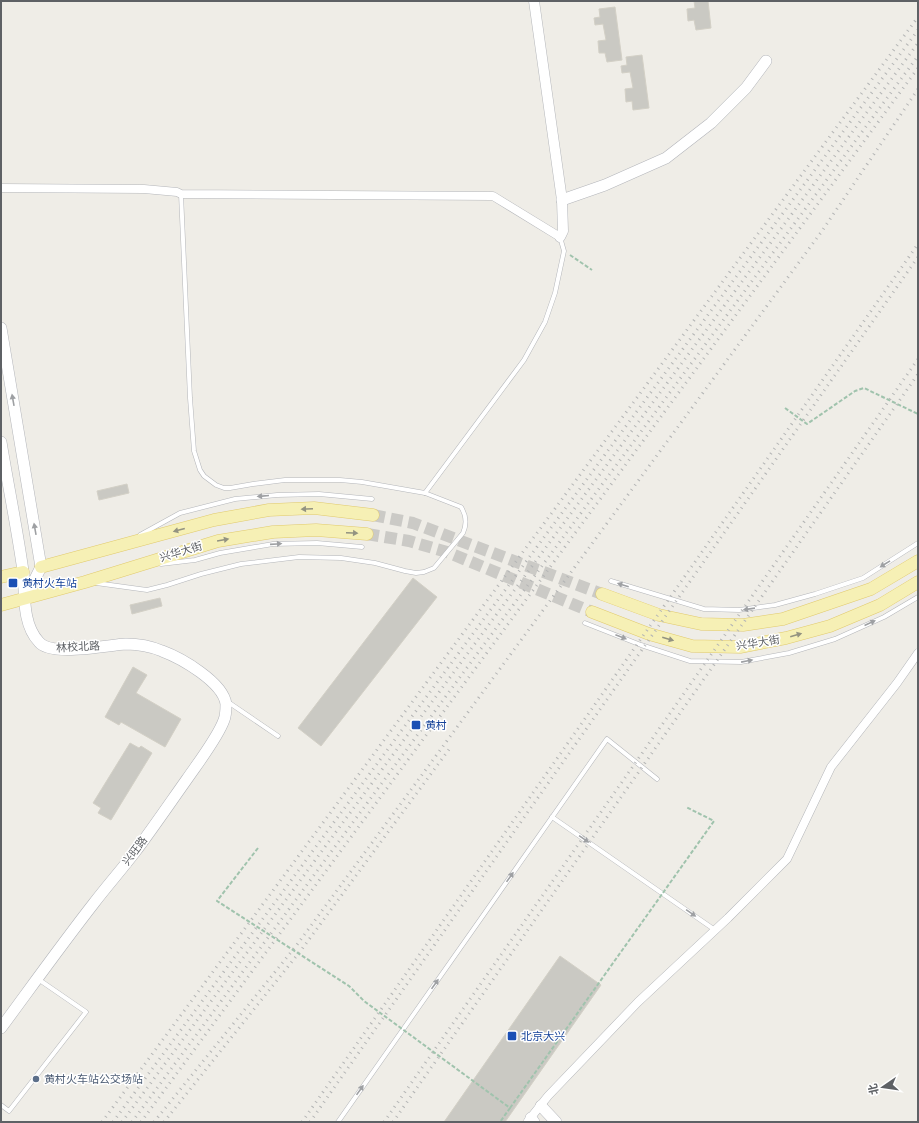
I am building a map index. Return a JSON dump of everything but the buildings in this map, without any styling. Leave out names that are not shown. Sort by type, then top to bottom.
[{"type":"main road","points":[[562,200],[605,185],[666,158],[711,122],[746,88],[766,61]]},
{"type":"main road","points":[[1,328],[41,567],[25,599]]},
{"type":"main road","name":"林校北路","points":[[1,442],[23,572],[25,599],[32,632],[40,644],[52,649],[127,644],[145,645],[174,655],[209,678],[218,688],[226,701]]},
{"type":"main road","name":"兴华大街","points":[[41,567],[214,520],[269,510],[314,508],[373,515]]},
{"type":"main road","name":"兴华大街","points":[[1,605],[85,582],[218,541],[273,532],[316,530],[367,534]]},
{"type":"main road","name":"兴华大街","points":[[602,594],[659,615],[694,623],[743,625],[783,619],[821,608],[871,589],[918,561]]},
{"type":"main road","points":[[1,577],[41,567]]},
{"type":"main road","name":"兴华大街","points":[[592,612],[649,634],[692,646],[740,647],[786,638],[830,626],[880,605],[918,582]]},
{"type":"main road","name":"兴旺路","points":[[1,1028],[94,902],[135,852],[194,769],[223,721],[226,710],[226,701]]},
{"type":"main road","points":[[541,1106],[556,1122]]},
{"type":"street","points":[[1,188],[144,189],[177,192],[181,194],[492,196],[560,237],[562,231],[562,200],[534,1]]},
{"type":"street","points":[[531,1121],[541,1106],[638,1002],[715,930],[787,859],[831,768],[897,683],[918,653]]},
{"type":"lane","points":[[85,582],[147,590],[241,564],[299,557],[341,558],[375,563],[411,572],[424,572],[434,568],[463,533],[465,528],[466,518],[461,507],[425,493],[362,482],[340,480],[285,480],[224,488],[211,482],[200,470],[194,451],[190,398],[181,194]]},
{"type":"lane","points":[[425,493],[524,360],[545,322],[564,251],[560,237]]},
{"type":"lane","points":[[119,546],[180,513],[235,499],[277,495],[319,494],[372,498]]},
{"type":"lane","points":[[127,568],[195,560],[220,553],[273,544],[317,543],[362,547]]},
{"type":"lane","points":[[611,581],[704,609],[739,610],[775,605],[815,594],[863,578],[918,543]]},
{"type":"lane","points":[[585,623],[690,661],[741,662],[789,652],[835,639],[884,617],[918,597]]},
{"type":"lane","points":[[226,701],[278,736]]},
{"type":"lane","points":[[338,1122],[607,739],[657,779]]},
{"type":"lane","points":[[552,817],[715,930]]},
{"type":"lane","points":[[1,1105],[10,1111],[86,1012],[38,978]]},
{"type":"path","points":[[564,251],[592,270]]},
{"type":"path","points":[[785,408],[807,424],[855,391],[864,388],[918,414]]},
{"type":"path","points":[[500,1122],[714,822],[686,807]]},
{"type":"path","points":[[258,848],[217,901],[349,986],[364,1001],[510,1108]]},
{"type":"tunnel","points":[[373,515],[413,523],[602,594]]},
{"type":"tunnel","points":[[367,534],[409,541],[447,552],[592,612]]},
{"type":"railway","points":[[102,1122],[918,17]]},
{"type":"railway","points":[[113,1122],[918,30]]},
{"type":"railway","points":[[122,1122],[918,43]]},
{"type":"railway","points":[[132,1122],[918,56]]},
{"type":"railway","points":[[141,1122],[918,68]]},
{"type":"railway","points":[[154,1122],[296,946],[822,231],[918,89]]},
{"type":"railway","points":[[302,1122],[918,244]]},
{"type":"railway","points":[[310,1122],[918,257]]},
{"type":"railway","points":[[384,1122],[918,359]]},
{"type":"railway","points":[[393,1122],[918,374]]},
{"type":"railway","points":[[164,1122],[302,949],[450,748]]},
{"type":"place","name":"黄村火车站","points":[[13,583]]},
{"type":"place","name":"黄村","points":[[416,725]]},
{"type":"place","name":"北京大兴","points":[[512,1036]]},
{"type":"place","name":"黄村火车站公交场站","points":[[36,1079]]}]
